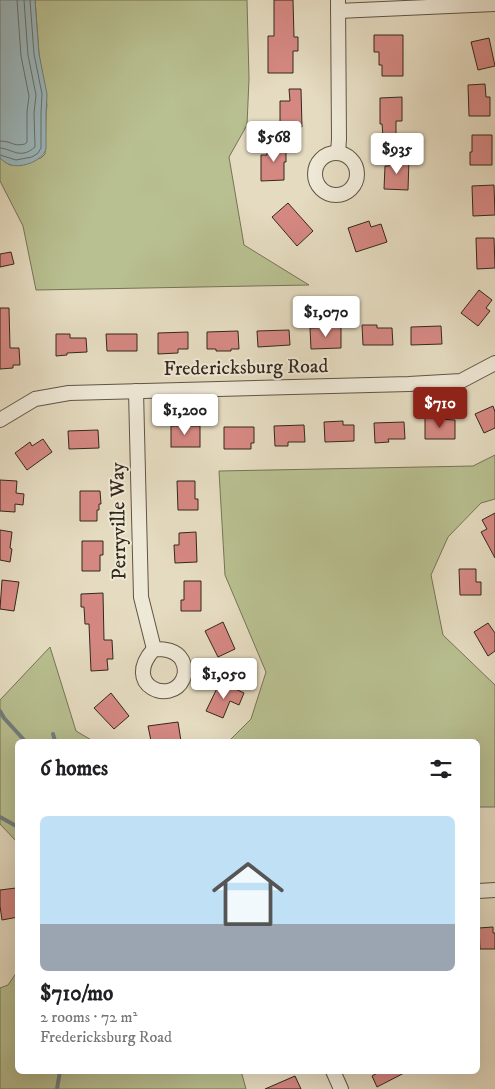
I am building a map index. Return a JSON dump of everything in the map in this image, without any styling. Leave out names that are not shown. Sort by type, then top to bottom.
[{"type":"street","points":[[338,153],[338,5],[495,4]]},
{"type":"street","name":"Fredericksburg Road","points":[[0,420],[34,399],[69,393],[461,381],[495,363]]},
{"type":"street","name":"Perryville Way","points":[[136,391],[141,597],[154,649]]},
{"type":"street","points":[[480,891],[495,890]]},
{"type":"street","points":[[334,1074],[340,1089]]},
{"type":"green space","points":[[35,0],[247,0],[249,79],[247,125],[229,157],[244,245],[309,285],[36,290],[23,226],[0,181],[0,158],[10,165],[41,158],[45,154],[47,105],[39,54]]},
{"type":"green space","points":[[495,455],[495,499],[481,503],[448,537],[431,575],[443,635],[495,685],[495,807],[480,807],[480,739],[231,739],[251,719],[266,672],[225,575],[219,471],[473,466]]},
{"type":"green space","points":[[50,647],[76,731],[90,739],[15,739],[15,840],[0,824],[0,700]]},
{"type":"green space","points":[[15,975],[15,1074],[242,1074],[246,1089],[0,1089],[0,988],[8,985]]},
{"type":"water","points":[[0,0],[35,0],[39,54],[47,94],[46,149],[41,157],[32,163],[16,166],[10,165],[0,158]]},
{"type":"building","points":[[274,0],[293,0],[294,37],[298,37],[298,51],[293,51],[293,73],[268,73],[268,36],[274,36]]},
{"type":"building","points":[[374,35],[403,35],[403,76],[382,76],[382,65],[379,65],[379,52],[374,52]]},
{"type":"building","points":[[489,38],[495,66],[478,70],[471,42]]},
{"type":"building","points":[[485,84],[486,97],[490,97],[490,116],[469,116],[468,85]]},
{"type":"building","points":[[289,89],[301,89],[302,127],[280,127],[280,101],[290,101]]},
{"type":"building","points":[[402,97],[402,121],[396,121],[396,136],[383,136],[382,124],[380,124],[380,98]]},
{"type":"building","points":[[472,135],[492,135],[492,165],[470,165]]},
{"type":"building","points":[[267,144],[286,144],[284,180],[261,181],[261,155],[267,155]]},
{"type":"building","points":[[390,158],[409,159],[408,190],[384,189],[385,166],[389,166]]},
{"type":"building","points":[[494,185],[495,215],[473,216],[472,186]]},
{"type":"building","points":[[288,203],[313,231],[297,246],[272,217]]},
{"type":"building","points":[[369,221],[371,227],[381,224],[387,242],[356,252],[348,228]]},
{"type":"building","points":[[476,238],[494,238],[495,268],[477,269]]},
{"type":"building","points":[[11,252],[14,264],[0,267],[0,254]]},
{"type":"building","points":[[479,290],[492,300],[486,308],[490,311],[478,326],[461,313]]},
{"type":"building","points":[[0,308],[9,308],[10,348],[19,348],[20,365],[13,365],[13,368],[0,369]]},
{"type":"building","points":[[362,325],[392,328],[393,345],[363,345]]},
{"type":"building","points":[[441,326],[442,344],[411,345],[411,327]]},
{"type":"building","points":[[341,327],[341,348],[311,349],[310,328]]},
{"type":"building","points":[[289,330],[290,345],[258,347],[257,331]]},
{"type":"building","points":[[238,331],[239,349],[216,351],[216,349],[207,349],[207,332]]},
{"type":"building","points":[[188,332],[188,349],[178,349],[178,353],[158,354],[158,333]]},
{"type":"building","points":[[56,334],[70,334],[70,338],[86,338],[87,352],[67,353],[67,355],[56,356]]},
{"type":"building","points":[[106,334],[137,334],[137,351],[107,351]]},
{"type":"building","points":[[493,406],[495,428],[484,433],[475,414]]},
{"type":"building","points":[[425,418],[455,420],[455,439],[425,439]]},
{"type":"building","points":[[343,421],[343,425],[354,425],[354,441],[325,442],[324,422]]},
{"type":"building","points":[[404,422],[405,439],[388,439],[389,442],[375,443],[374,423]]},
{"type":"building","points":[[304,425],[305,442],[288,442],[288,446],[275,446],[274,426]]},
{"type":"building","points":[[171,426],[200,426],[200,447],[171,447]]},
{"type":"building","points":[[224,427],[254,427],[254,443],[251,443],[251,449],[224,449]]},
{"type":"building","points":[[98,430],[99,448],[69,449],[68,431]]},
{"type":"building","points":[[43,439],[52,452],[27,470],[15,453],[30,442],[32,446]]},
{"type":"building","points":[[0,480],[17,481],[16,493],[24,494],[23,505],[15,504],[15,512],[0,511]]},
{"type":"building","points":[[177,481],[195,481],[195,499],[198,499],[198,510],[178,510]]},
{"type":"building","points":[[80,491],[100,491],[101,504],[99,504],[99,510],[97,510],[97,521],[80,521]]},
{"type":"building","points":[[495,513],[495,558],[481,532],[487,529],[482,520]]},
{"type":"building","points":[[0,530],[12,532],[10,562],[0,560]]},
{"type":"building","points":[[196,532],[197,562],[175,563],[174,545],[179,545],[179,533]]},
{"type":"building","points":[[82,541],[103,541],[103,555],[100,555],[100,571],[82,571]]},
{"type":"building","points":[[459,569],[476,569],[476,582],[481,582],[481,595],[460,595]]},
{"type":"building","points":[[2,580],[19,582],[14,611],[0,609]]},
{"type":"building","points":[[184,581],[201,581],[201,611],[181,611],[181,600],[184,600]]},
{"type":"building","points":[[103,593],[104,640],[112,640],[113,659],[107,659],[108,670],[91,671],[89,624],[85,624],[84,607],[81,607],[81,594]]},
{"type":"building","points":[[223,622],[235,649],[218,657],[205,631]]},
{"type":"building","points":[[488,623],[495,633],[495,651],[488,656],[474,632]]},
{"type":"building","points":[[220,682],[244,693],[239,705],[230,701],[223,718],[206,711]]},
{"type":"building","points":[[111,693],[129,716],[114,729],[94,708]]},
{"type":"building","points":[[178,722],[181,739],[151,739],[148,726]]},
{"type":"building","points":[[15,888],[15,918],[2,920],[0,890]]},
{"type":"building","points":[[493,927],[495,949],[480,949],[480,928]]},
{"type":"building","points":[[376,1074],[402,1074],[377,1087],[372,1076]]},
{"type":"building","points":[[295,1076],[301,1089],[265,1089]]},
{"type":"waterway","points":[[0,711],[23,739]]},
{"type":"waterway","points":[[53,734],[54,739]]},
{"type":"waterway","points":[[0,817],[15,825]]},
{"type":"waterway","points":[[57,1089],[60,1074]]}]
